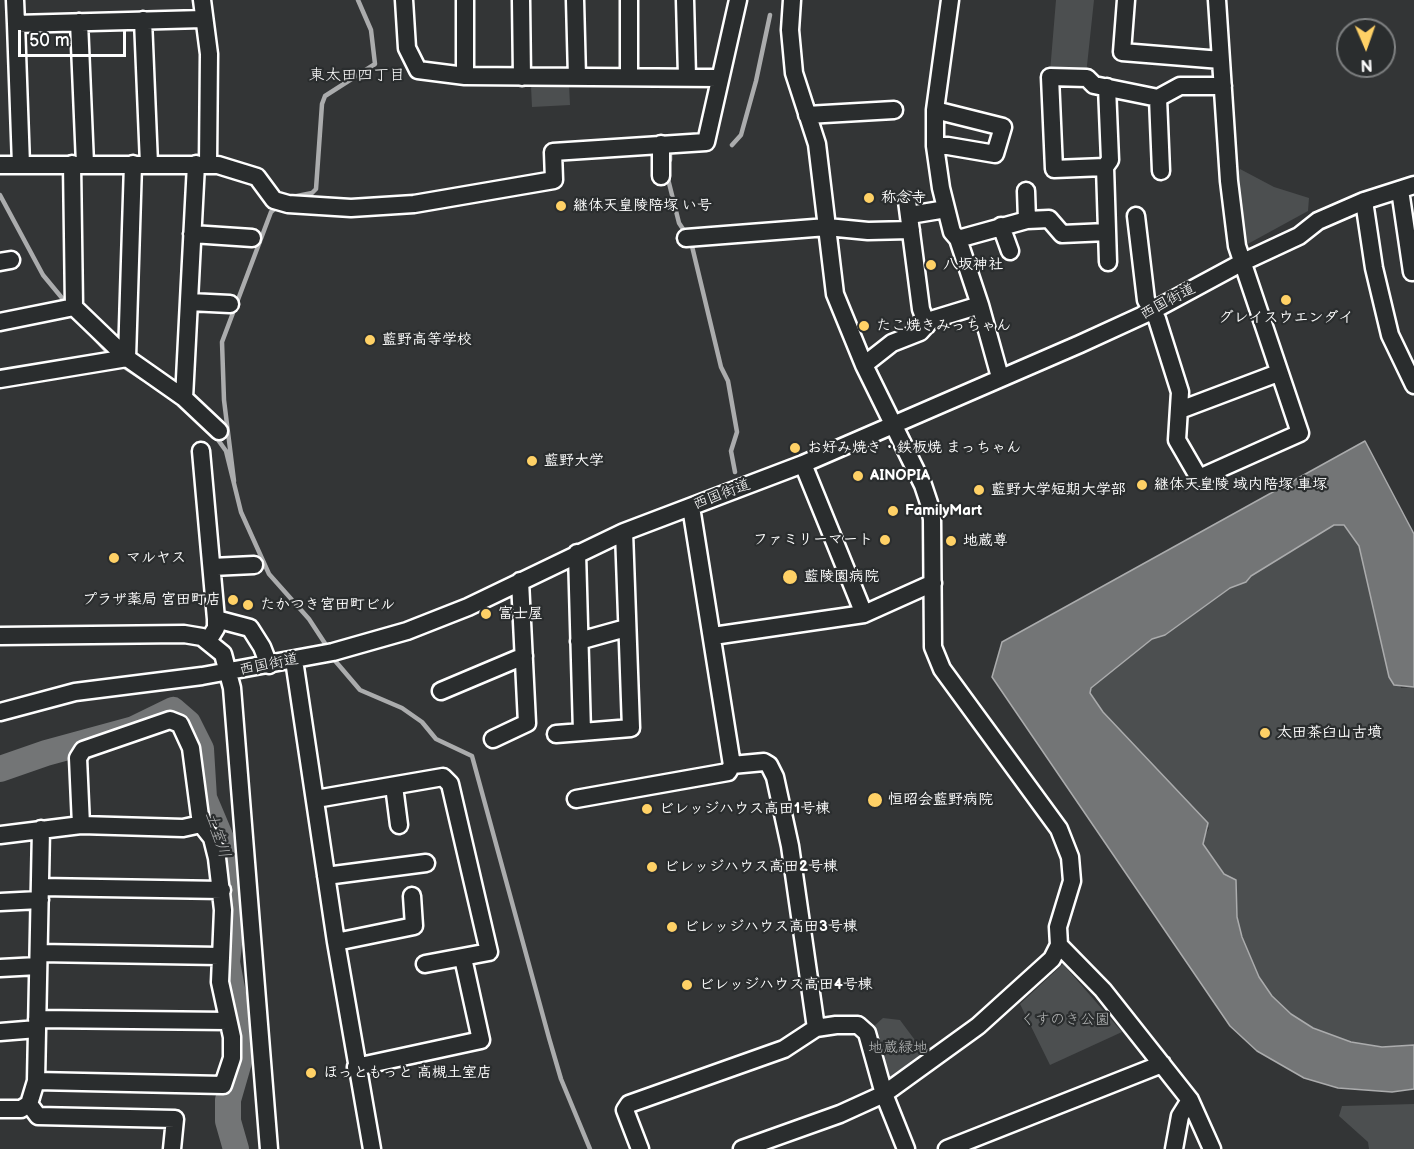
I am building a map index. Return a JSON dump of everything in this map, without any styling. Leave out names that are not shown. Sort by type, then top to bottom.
[{"type":"street","points":[[15,0],[21,165]]},
{"type":"street","points":[[184,398],[192,234],[202,164],[209,63],[202,0]]},
{"type":"street","points":[[404,0],[406,48],[418,70],[465,76],[719,78]]},
{"type":"street","points":[[465,0],[465,76]]},
{"type":"street","points":[[521,0],[522,77]]},
{"type":"street","points":[[575,0],[577,77]]},
{"type":"street","points":[[629,0],[630,76]]},
{"type":"street","points":[[685,0],[687,76]]},
{"type":"street","points":[[0,165],[202,164],[238,169],[257,177],[281,202],[351,208],[414,204],[554,180],[553,152],[706,142],[738,0]]},
{"type":"street","points":[[742,1149],[840,1114],[884,1094],[1002,1006],[1052,959],[1059,945],[1058,927],[1072,880],[1070,857],[1059,829],[942,669],[933,647],[932,519],[929,503],[923,485],[864,365],[835,294],[817,144],[792,62],[790,30],[792,0]]},
{"type":"street","points":[[950,0],[935,110],[935,146],[952,232],[958,239],[980,304],[1000,377]]},
{"type":"street","points":[[1126,0],[1122,52],[1221,60]]},
{"type":"street","points":[[1136,216],[1145,293],[1180,392],[1177,440],[1199,478],[1300,433],[1241,262],[1229,181],[1217,0]]},
{"type":"street","points":[[16,24],[203,18]]},
{"type":"street","points":[[127,358],[141,164],[143,20]]},
{"type":"street","points":[[79,22],[74,307],[127,358],[184,398],[219,431]]},
{"type":"street","points":[[1105,166],[1054,169],[1050,78],[1087,78],[1094,85],[1158,98],[1180,86],[1223,86]]},
{"type":"street","points":[[1107,87],[1110,160],[1105,166],[1108,262]]},
{"type":"street","points":[[1158,98],[1161,171]]},
{"type":"street","points":[[807,115],[894,110]]},
{"type":"street","points":[[935,110],[1003,127],[995,154],[935,146]]},
{"type":"street","points":[[661,144],[662,176]]},
{"type":"street","points":[[1407,188],[1412,272]]},
{"type":"street","name":"西国街道","points":[[0,712],[75,692],[269,665],[333,652],[407,631],[468,607],[624,532],[803,464],[1152,311],[1241,262],[1299,236],[1318,221],[1364,201],[1407,188]]},
{"type":"street","points":[[1026,191],[1027,220]]},
{"type":"street","points":[[1364,201],[1374,268],[1390,335],[1414,385]]},
{"type":"street","points":[[688,238],[827,227],[868,231],[909,215],[946,209]]},
{"type":"street","points":[[909,215],[921,309],[927,325]]},
{"type":"street","points":[[958,239],[1027,220],[1049,219],[1062,234],[1107,232]]},
{"type":"street","points":[[1002,226],[1010,251]]},
{"type":"street","points":[[192,234],[252,238]]},
{"type":"street","points":[[189,302],[230,304]]},
{"type":"street","points":[[864,365],[892,343],[916,334],[931,320],[980,304]]},
{"type":"street","points":[[0,322],[74,307]]},
{"type":"street","points":[[0,379],[127,358]]},
{"type":"street","points":[[1180,410],[1278,373]]},
{"type":"street","points":[[201,452],[211,479],[212,567],[216,628],[208,640]]},
{"type":"street","points":[[803,464],[864,614]]},
{"type":"street","points":[[576,800],[728,772],[732,765],[691,507]]},
{"type":"street","points":[[556,734],[631,728],[624,532]]},
{"type":"street","points":[[577,554],[582,732]]},
{"type":"street","points":[[212,567],[254,565]]},
{"type":"street","points":[[493,739],[527,723],[520,581]]},
{"type":"street","points":[[713,636],[864,614],[933,583]]},
{"type":"street","points":[[216,619],[250,628],[262,646],[269,665]]},
{"type":"street","points":[[579,640],[626,628]]},
{"type":"street","points":[[0,636],[184,634],[208,640],[223,654],[230,672],[269,1149]]},
{"type":"street","points":[[441,692],[524,656]]},
{"type":"street","points":[[294,660],[336,942],[372,1149]]},
{"type":"street","points":[[36,1081],[223,1085],[232,1058],[228,1021],[221,998],[219,956],[222,890],[212,838],[201,824],[191,748],[180,724],[170,720],[83,750],[78,758],[81,825]]},
{"type":"street","points":[[732,765],[764,762],[770,765],[775,777],[791,857],[816,1028]]},
{"type":"street","points":[[316,799],[443,777],[450,784],[489,952],[426,964]]},
{"type":"street","points":[[394,786],[399,825]]},
{"type":"street","points":[[0,835],[81,825],[183,828],[201,824]]},
{"type":"street","points":[[0,1109],[21,1109],[29,1104],[36,1081],[40,829]]},
{"type":"street","points":[[326,876],[426,863]]},
{"type":"street","points":[[0,902],[40,893],[222,890]]},
{"type":"street","points":[[336,942],[414,926],[412,896]]},
{"type":"street","points":[[1059,945],[1103,990],[1190,1100],[1212,1149]]},
{"type":"street","points":[[0,968],[39,960],[219,956]]},
{"type":"street","points":[[356,1066],[481,1040],[463,958]]},
{"type":"street","points":[[0,1032],[37,1024],[228,1021]]},
{"type":"street","points":[[640,1149],[625,1110],[629,1104],[784,1049],[816,1028],[858,1026],[867,1033],[884,1094],[906,1149]]},
{"type":"street","points":[[947,1149],[1161,1064]]},
{"type":"street","points":[[1174,1149],[1180,1116],[1190,1100]]},
{"type":"street","points":[[29,1104],[38,1116],[175,1119],[172,1149]]},
{"type":"green space","points":[[1056,0],[1094,0],[1086,75],[1050,72]]},
{"type":"green space","points":[[569,84],[570,105],[532,107],[531,86]]},
{"type":"green space","points":[[1240,169],[1274,187],[1309,198],[1308,211],[1244,246],[1236,177]]},
{"type":"green space","points":[[1334,525],[1343,525],[1359,546],[1401,688],[1414,687],[1414,1045],[1382,1047],[1351,1042],[1313,1028],[1291,1014],[1272,996],[1259,977],[1242,937],[1237,917],[1236,880],[1224,874],[1203,845],[1202,841],[1209,828],[1103,712],[1090,693],[1091,688],[1152,639],[1165,635],[1230,588],[1246,582],[1251,576]]},
{"type":"green space","name":"くすのき公園","points":[[1063,964],[1122,1032],[1050,1065],[1020,1004]]},
{"type":"green space","name":"地蔵緑地","points":[[883,1018],[900,1020],[926,1055],[888,1084],[873,1027]]},
{"type":"green space","points":[[1414,1104],[1414,1149],[1369,1149],[1368,1142],[1339,1116],[1342,1106]]},
{"type":"shaded area","points":[[1365,441],[1414,534],[1414,687],[1394,685],[1389,677],[1359,546],[1344,525],[1334,525],[1251,576],[1246,582],[1230,588],[1165,635],[1152,639],[1091,688],[1090,693],[1103,712],[1208,823],[1203,844],[1224,874],[1236,880],[1237,917],[1242,937],[1259,977],[1272,996],[1291,1014],[1313,1028],[1351,1042],[1382,1047],[1414,1045],[1414,1089],[1392,1092],[1338,1088],[1304,1078],[1257,1051],[1230,1026],[992,677],[1002,642]]},
{"type":"waterway","points":[[287,198],[312,193],[316,189],[322,104],[325,96],[375,64],[371,30],[358,0]]},
{"type":"waterway","points":[[732,145],[741,135],[756,81],[770,15]]},
{"type":"waterway","points":[[666,164],[670,160],[670,148]]},
{"type":"waterway","points":[[667,175],[679,223],[687,235]]},
{"type":"waterway","points":[[0,195],[43,275],[67,304]]},
{"type":"waterway","points":[[234,481],[224,400],[222,342],[271,212],[279,205]]},
{"type":"waterway","points":[[691,242],[721,367],[728,381],[737,432],[731,451],[735,472]]},
{"type":"waterway","points":[[91,334],[112,357]]},
{"type":"waterway","points":[[120,364],[143,379]]},
{"type":"waterway","points":[[216,437],[226,451],[241,512],[269,574],[309,619],[328,648]]},
{"type":"waterway","points":[[331,656],[360,690],[402,708],[422,722],[436,739],[472,756],[561,1079],[590,1149]]},
{"type":"waterway","name":"土室川","points":[[0,769],[46,753],[134,729],[173,710],[188,723],[201,749],[204,798],[223,843],[228,869],[232,917],[227,962],[239,1026],[241,1055],[228,1100],[228,1121],[236,1149]]},
{"type":"place","name":"称念寺","points":[[869,198]]},
{"type":"place","name":"継体天皇陵陪塚 い号","points":[[561,206]]},
{"type":"place","name":"八坂神社","points":[[931,265]]},
{"type":"place","name":"グレイスウエンダイ","points":[[1286,300]]},
{"type":"place","name":"たこ焼きみっちゃん","points":[[864,326]]},
{"type":"place","name":"藍野高等学校","points":[[370,340]]},
{"type":"place","name":"お好み焼き・鉄板焼 まっちゃん","points":[[795,448]]},
{"type":"place","name":"藍野大学","points":[[532,461]]},
{"type":"place","name":"AINOPIA","points":[[858,476]]},
{"type":"place","name":"継体天皇陵 域内陪塚 車塚","points":[[1142,485]]},
{"type":"place","name":"藍野大学短期大学部","points":[[979,490]]},
{"type":"place","name":"FamilyMart","points":[[893,511]]},
{"type":"place","name":"ファミリーマート","points":[[885,540]]},
{"type":"place","name":"地蔵尊","points":[[951,541]]},
{"type":"place","name":"マルヤス","points":[[114,558]]},
{"type":"place","name":"藍陵園病院","points":[[790,577]]},
{"type":"place","name":"プラザ薬局 宮田町店","points":[[233,600]]},
{"type":"place","name":"たかつき宮田町ビル","points":[[248,605]]},
{"type":"place","name":"富士屋","points":[[486,614]]},
{"type":"place","name":"太田茶臼山古墳","points":[[1265,733]]},
{"type":"place","name":"恒昭会藍野病院","points":[[875,800]]},
{"type":"place","name":"ビレッジハウス高田1号棟","points":[[647,809]]},
{"type":"place","name":"ビレッジハウス高田2号棟","points":[[652,867]]},
{"type":"place","name":"ビレッジハウス高田3号棟","points":[[672,927]]},
{"type":"place","name":"ビレッジハウス高田4号棟","points":[[687,985]]},
{"type":"place","name":"ほっともっと 高槻土室店","points":[[311,1073]]},
{"type":"district","name":"東太田四丁目","points":[[357,76]]}]
